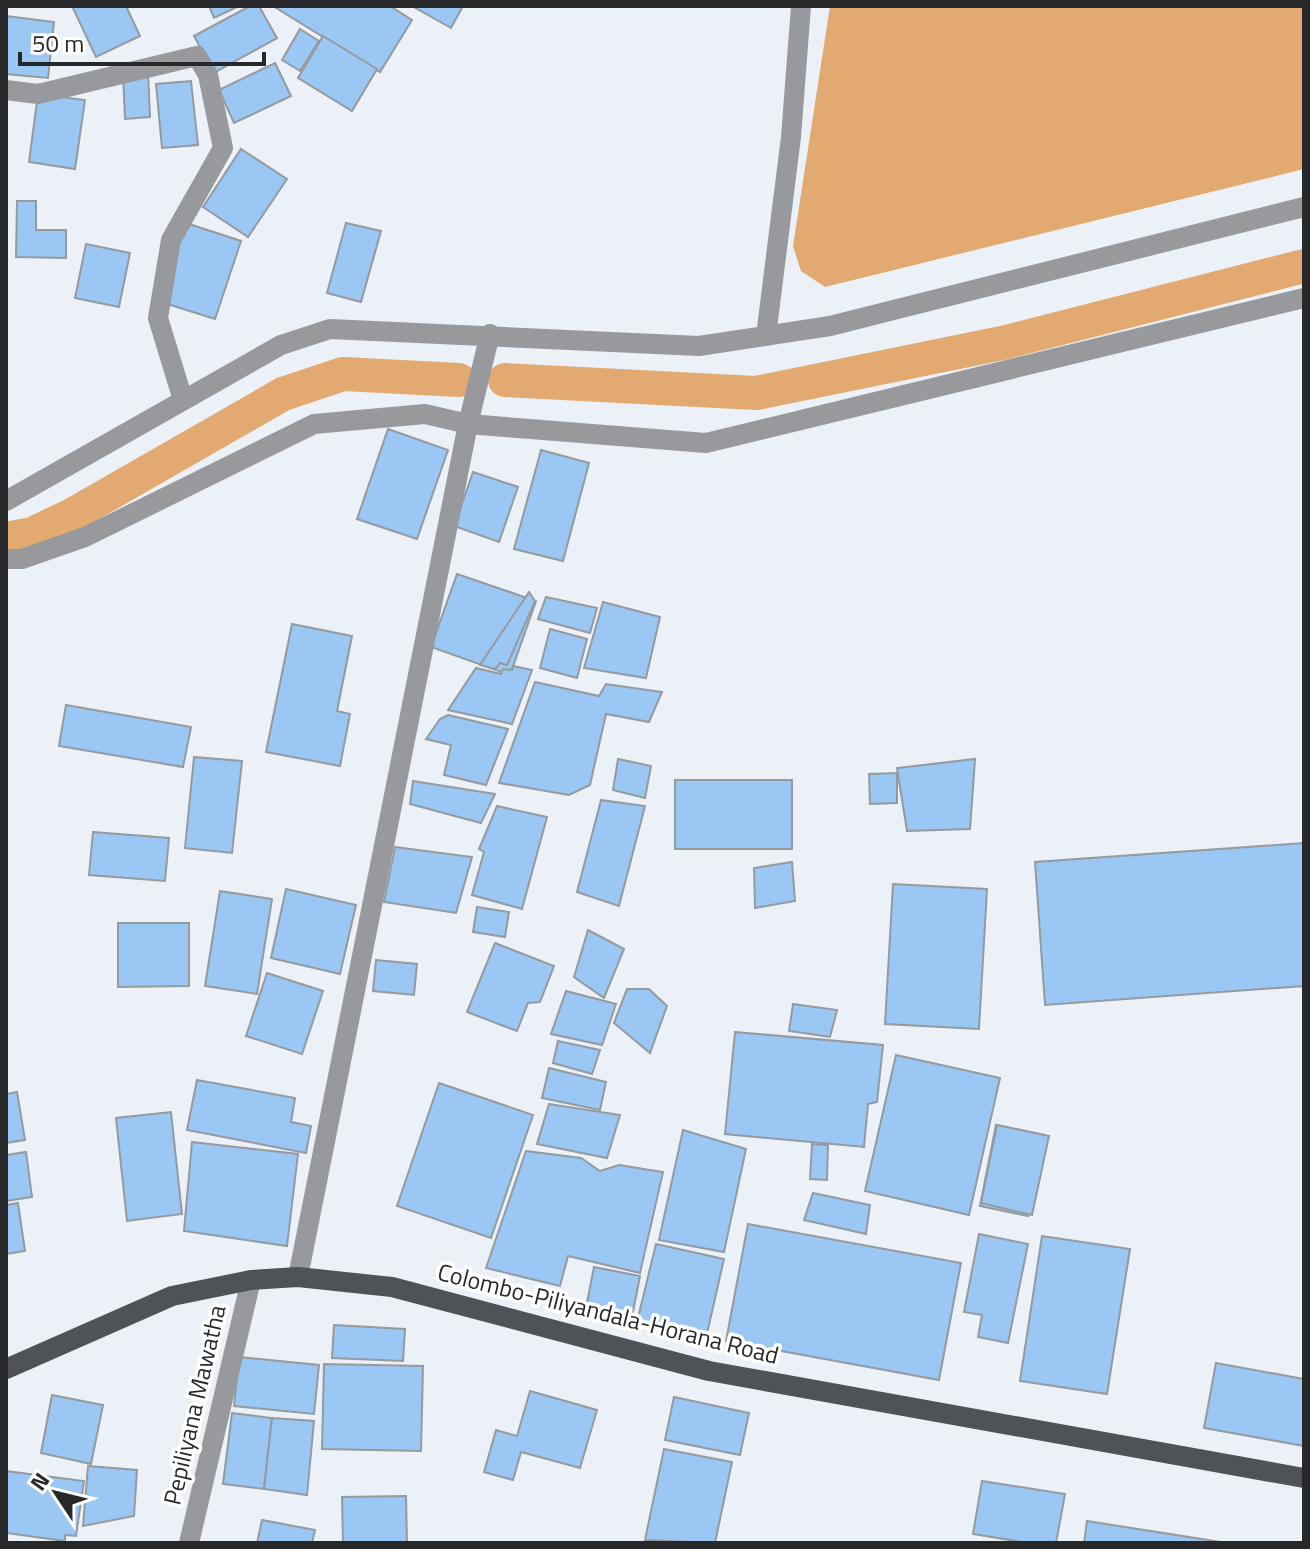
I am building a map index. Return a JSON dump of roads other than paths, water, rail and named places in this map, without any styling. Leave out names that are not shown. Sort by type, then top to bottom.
[{"type":"main road","name":"Colombo-Piliyandala-Horana Road","points":[[6,1369],[172,1296],[251,1280],[298,1277],[392,1287],[709,1371],[1304,1478]]},
{"type":"street","points":[[766,336],[791,137],[801,6]]},
{"type":"street","points":[[6,90],[38,94],[197,56],[208,75],[223,148],[171,240],[158,318],[183,400]]},
{"type":"street","points":[[6,501],[105,448],[281,345],[330,329],[699,346],[830,326],[1304,207]]},
{"type":"street","points":[[6,559],[22,559],[85,537],[314,424],[425,414],[468,424],[706,443],[1304,298]]},
{"type":"street","points":[[298,1277],[468,424],[490,334]]},
{"type":"street","name":"Pepiliyana Mawatha","points":[[189,1543],[251,1280]]},
{"type":"waterway","points":[[505,380],[756,393],[1002,343],[1304,266]]},
{"type":"waterway","points":[[6,539],[32,534],[72,515],[283,394],[343,374],[459,380]]}]
